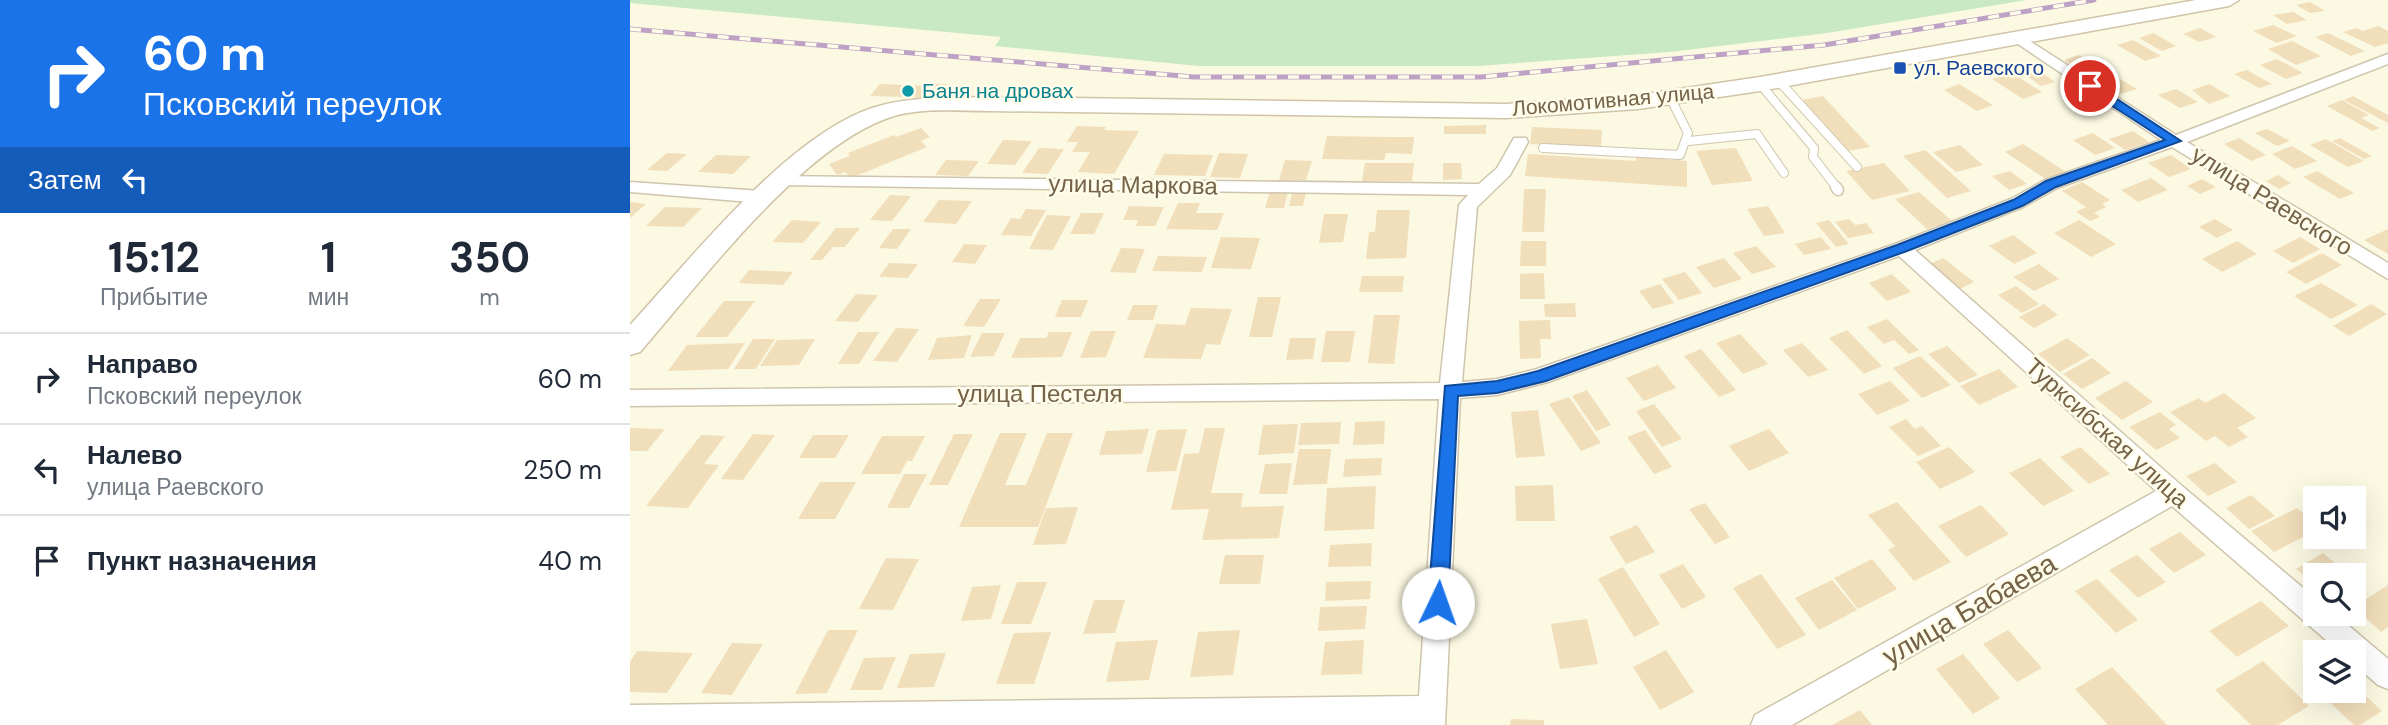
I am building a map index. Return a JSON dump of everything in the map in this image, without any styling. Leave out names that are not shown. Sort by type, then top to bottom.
[{"type":"street","name":"Локомотивная улица","points":[[630,344],[762,197],[781,180],[867,118],[930,106],[989,104],[1506,111],[1671,99],[2229,0]]},
{"type":"street","name":"улица Раевского","points":[[2017,37],[2174,141],[2388,272]]},
{"type":"street","name":"улица Пестеля","points":[[630,398],[1450,391],[1497,387],[1540,376],[1902,248],[2017,203],[2051,184],[2174,141],[2388,59]]},
{"type":"street","points":[[630,719],[1431,717],[1450,391],[1468,205],[1504,171],[1520,142]]},
{"type":"street","name":"улица Маркова","points":[[781,180],[1485,190]]},
{"type":"street","points":[[630,187],[762,197]]},
{"type":"street","name":"Турксибская улица","points":[[1902,248],[2174,493],[2303,603]]},
{"type":"street","name":"улица Бабаева","points":[[1765,725],[2174,493]]},
{"type":"street","name":"Турксибская улица","points":[[2330,626],[2388,676]]},
{"type":"lane","points":[[1769,82],[1857,167]]},
{"type":"lane","points":[[1769,82],[1814,148],[1813,157],[1838,190]]},
{"type":"lane","points":[[1542,148],[1680,155],[1689,141],[1688,131],[1671,99]]},
{"type":"lane","points":[[1689,141],[1757,134],[1784,173]]},
{"type":"green space","points":[[630,0],[2027,0],[1827,33],[1670,52],[1477,66],[1198,66],[995,46],[1001,37],[630,3]]},
{"type":"building","points":[[2310,2],[2325,11],[2310,13],[2296,5]]},
{"type":"building","points":[[2293,12],[2307,20],[2287,24],[2273,15]]},
{"type":"building","points":[[2273,25],[2297,36],[2277,43],[2253,31]]},
{"type":"building","points":[[2378,26],[2388,31],[2388,43],[2375,47],[2343,32],[2356,28],[2363,31]]},
{"type":"building","points":[[2200,28],[2216,37],[2199,42],[2183,34]]},
{"type":"building","points":[[2153,33],[2176,46],[2162,51],[2139,38]]},
{"type":"building","points":[[2328,33],[2365,51],[2351,56],[2315,37]]},
{"type":"building","points":[[2133,40],[2161,56],[2145,61],[2117,45]]},
{"type":"building","points":[[2292,41],[2321,56],[2296,65],[2268,49]]},
{"type":"building","points":[[2079,55],[2100,68],[2084,73],[2064,60]]},
{"type":"building","points":[[2277,59],[2303,73],[2286,79],[2260,65]]},
{"type":"building","points":[[2038,70],[2055,82],[2041,86],[2024,74]]},
{"type":"building","points":[[2247,70],[2272,84],[2259,88],[2234,74]]},
{"type":"building","points":[[2012,73],[2042,92],[2023,99],[1992,79]]},
{"type":"building","points":[[2115,76],[2137,89],[2120,94],[2098,81]]},
{"type":"building","name":"Баня на дровах","points":[[930,83],[947,84],[935,98],[870,96],[880,84],[927,86]]},
{"type":"building","points":[[1959,84],[1993,105],[1977,111],[1944,90]]},
{"type":"building","points":[[2209,84],[2230,96],[2209,104],[2192,90]]},
{"type":"building","points":[[2176,89],[2198,102],[2180,108],[2158,95]]},
{"type":"building","points":[[1823,96],[1870,147],[1848,151],[1801,100]]},
{"type":"building","points":[[2353,96],[2388,115],[2388,123],[2344,100]]},
{"type":"building","points":[[2342,100],[2369,115],[2361,118],[2380,128],[2372,131],[2327,106]]},
{"type":"building","points":[[1486,125],[1486,134],[1444,134],[1444,126]]},
{"type":"building","points":[[1077,126],[1139,131],[1114,174],[1078,172],[1090,152],[1072,152],[1078,142],[1067,142]]},
{"type":"building","points":[[1532,127],[1602,130],[1601,148],[1530,144]]},
{"type":"building","points":[[921,128],[930,137],[921,141],[927,147],[851,178],[845,172],[837,175],[829,164],[850,156],[848,153],[894,135],[896,137]]},
{"type":"building","points":[[2267,129],[2290,141],[2277,146],[2255,133]]},
{"type":"building","points":[[2133,131],[2149,142],[2125,150],[2109,139]]},
{"type":"building","points":[[2093,133],[2115,148],[2095,155],[2073,140]]},
{"type":"building","points":[[1327,136],[1414,137],[1412,154],[1386,153],[1384,160],[1322,159]]},
{"type":"building","points":[[2239,138],[2266,155],[2251,161],[2224,144]]},
{"type":"building","points":[[2340,138],[2372,156],[2364,159],[2332,141]]},
{"type":"building","points":[[2326,139],[2364,161],[2348,167],[2310,145]]},
{"type":"building","points":[[1003,140],[1032,141],[1015,165],[987,164]]},
{"type":"building","points":[[2023,144],[2066,172],[2047,180],[2005,152]]},
{"type":"building","points":[[1960,145],[1983,165],[1956,172],[1933,152]]},
{"type":"building","points":[[2292,146],[2317,161],[2295,169],[2272,154]]},
{"type":"building","points":[[1039,148],[1064,149],[1048,174],[1022,173]]},
{"type":"building","points":[[1736,148],[1753,181],[1712,185],[1696,151]]},
{"type":"building","points":[[1925,150],[1971,191],[1947,198],[1903,156]]},
{"type":"building","points":[[667,153],[687,154],[667,171],[647,170]]},
{"type":"building","points":[[1219,153],[1248,154],[1240,178],[1210,177]]},
{"type":"building","points":[[1164,154],[1213,155],[1205,176],[1154,175]]},
{"type":"building","points":[[1528,154],[1636,161],[1636,157],[1687,161],[1687,187],[1525,176]]},
{"type":"building","points":[[716,155],[751,156],[733,174],[698,172]]},
{"type":"building","points":[[2171,155],[2191,169],[2169,177],[2148,163]]},
{"type":"building","points":[[946,160],[979,161],[968,176],[935,175]]},
{"type":"building","points":[[1285,160],[1312,161],[1306,180],[1279,180]]},
{"type":"building","points":[[1365,163],[1414,163],[1412,181],[1362,181]]},
{"type":"building","points":[[1443,163],[1461,163],[1462,179],[1443,180]]},
{"type":"building","points":[[1884,163],[1910,191],[1872,200],[1846,171]]},
{"type":"building","points":[[2010,171],[2027,184],[2009,190],[1992,176]]},
{"type":"building","points":[[2317,171],[2354,193],[2340,199],[2303,177]]},
{"type":"building","points":[[2278,175],[2291,183],[2279,189],[2266,181]]},
{"type":"building","points":[[2151,178],[2168,190],[2138,202],[2121,190]]},
{"type":"building","points":[[2202,179],[2216,187],[2200,194],[2187,186]]},
{"type":"building","points":[[2082,182],[2110,200],[2102,204],[2106,207],[2094,213],[2100,217],[2090,221],[2076,212],[2086,207],[2062,191]]},
{"type":"building","points":[[1524,189],[1546,189],[1544,232],[1522,232]]},
{"type":"building","points":[[1270,192],[1288,192],[1284,208],[1265,208]]},
{"type":"building","points":[[1919,192],[1952,221],[1927,229],[1895,199]]},
{"type":"building","points":[[1292,193],[1306,193],[1303,206],[1289,206]]},
{"type":"building","points":[[890,195],[911,196],[892,221],[870,220]]},
{"type":"building","points":[[939,200],[972,201],[956,224],[923,222]]},
{"type":"building","points":[[630,202],[646,204],[630,218]]},
{"type":"building","points":[[1178,203],[1200,203],[1196,213],[1224,213],[1217,230],[1166,229]]},
{"type":"building","points":[[1129,206],[1164,207],[1155,226],[1136,226],[1138,220],[1123,220]]},
{"type":"building","points":[[1768,206],[1785,233],[1764,236],[1747,209]]},
{"type":"building","points":[[665,207],[702,208],[683,227],[646,226]]},
{"type":"building","points":[[1026,209],[1046,210],[1031,236],[1001,235],[1011,218],[1020,219]]},
{"type":"building","points":[[1377,210],[1410,210],[1406,258],[1366,259],[1369,232],[1375,232]]},
{"type":"building","points":[[1081,213],[1104,213],[1094,234],[1070,234]]},
{"type":"building","points":[[1324,214],[1348,214],[1343,242],[1319,243]]},
{"type":"building","points":[[1047,215],[1071,216],[1053,250],[1029,249]]},
{"type":"building","points":[[1849,219],[1855,225],[1866,223],[1874,233],[1848,238],[1835,222]]},
{"type":"building","points":[[2215,219],[2233,230],[2217,238],[2199,227]]},
{"type":"building","points":[[792,220],[821,222],[803,243],[772,242]]},
{"type":"building","points":[[1829,220],[1849,244],[1836,247],[1816,223]]},
{"type":"building","points":[[2079,220],[2116,244],[2091,257],[2054,233]]},
{"type":"building","points":[[836,228],[860,228],[845,247],[833,247],[822,260],[810,260]]},
{"type":"building","points":[[893,229],[911,229],[897,249],[879,248]]},
{"type":"building","points":[[2388,229],[2388,254],[2364,240]]},
{"type":"building","points":[[2013,235],[2037,253],[2014,264],[1989,246]]},
{"type":"building","points":[[1221,237],[1260,238],[1251,269],[1211,268]]},
{"type":"building","points":[[1821,237],[1831,249],[1804,255],[1795,244]]},
{"type":"building","points":[[2300,237],[2320,249],[2293,263],[2273,251]]},
{"type":"building","points":[[1521,241],[1546,241],[1546,266],[1520,266]]},
{"type":"building","points":[[2237,241],[2257,254],[2222,272],[2202,259]]},
{"type":"building","points":[[964,244],[987,245],[975,264],[952,262]]},
{"type":"building","points":[[1756,246],[1776,267],[1752,274],[1733,253]]},
{"type":"building","points":[[1121,248],[1145,249],[1135,273],[1110,272]]},
{"type":"building","points":[[2322,253],[2342,265],[2306,284],[2286,272]]},
{"type":"building","points":[[1158,256],[1207,257],[1202,272],[1152,271]]},
{"type":"building","points":[[1724,258],[1742,279],[1714,288],[1696,267]]},
{"type":"building","points":[[1943,258],[1974,282],[1960,289],[1928,265]]},
{"type":"building","points":[[889,263],[918,264],[908,278],[879,277]]},
{"type":"building","points":[[2039,264],[2059,279],[2034,291],[2013,277]]},
{"type":"building","points":[[749,270],[793,272],[783,285],[739,283]]},
{"type":"building","points":[[1685,272],[1702,293],[1679,300],[1662,279]]},
{"type":"building","points":[[1544,273],[1545,299],[1520,299],[1520,274]]},
{"type":"building","points":[[1892,274],[1911,292],[1887,301],[1869,283]]},
{"type":"building","points":[[1362,276],[1404,276],[1402,292],[1359,292]]},
{"type":"building","points":[[2321,283],[2358,305],[2331,319],[2294,296]]},
{"type":"building","points":[[1660,284],[1674,303],[1653,309],[1639,291]]},
{"type":"building","points":[[2016,286],[2039,304],[2022,313],[1998,295]]},
{"type":"building","points":[[856,294],[878,295],[858,322],[835,321]]},
{"type":"building","points":[[1258,297],[1281,297],[1272,337],[1249,337]]},
{"type":"building","points":[[980,299],[1001,299],[984,327],[963,326]]},
{"type":"building","points":[[1062,300],[1088,300],[1081,317],[1055,317]]},
{"type":"building","points":[[724,301],[755,301],[727,337],[695,337]]},
{"type":"building","points":[[1575,303],[1576,317],[1545,317],[1544,304]]},
{"type":"building","points":[[2044,304],[2058,315],[2034,328],[2019,317]]},
{"type":"building","points":[[2371,304],[2387,314],[2349,336],[2333,326]]},
{"type":"building","points":[[1133,305],[1158,305],[1153,320],[1127,320]]},
{"type":"building","points":[[1191,308],[1232,309],[1220,345],[1206,344],[1201,359],[1143,358],[1156,324],[1185,325]]},
{"type":"building","points":[[1374,315],[1400,315],[1394,364],[1368,363]]},
{"type":"building","points":[[1887,319],[1919,350],[1909,354],[1894,340],[1884,344],[1867,327]]},
{"type":"building","points":[[1550,320],[1551,339],[1540,339],[1541,358],[1520,359],[1519,321]]},
{"type":"building","points":[[896,328],[919,329],[897,362],[873,361]]},
{"type":"building","points":[[1847,330],[1882,366],[1864,374],[1829,338]]},
{"type":"building","points":[[1091,331],[1116,331],[1106,357],[1080,358]]},
{"type":"building","points":[[1326,331],[1355,331],[1350,362],[1321,362]]},
{"type":"building","points":[[858,332],[879,332],[859,364],[838,364]]},
{"type":"building","points":[[1049,332],[1072,332],[1062,357],[1011,358],[1020,338],[1046,338]]},
{"type":"building","points":[[982,333],[1005,333],[994,356],[970,357]]},
{"type":"building","points":[[1740,334],[1768,364],[1743,374],[1716,343]]},
{"type":"building","points":[[972,335],[964,358],[928,360],[937,338]]},
{"type":"building","points":[[1290,338],[1316,338],[1313,359],[1286,360]]},
{"type":"building","points":[[2067,338],[2090,355],[2060,372],[2038,354]]},
{"type":"building","points":[[753,339],[775,339],[756,369],[734,369]]},
{"type":"building","points":[[815,339],[799,365],[760,366],[777,340]]},
{"type":"building","points":[[745,343],[728,369],[668,371],[687,345]]},
{"type":"building","points":[[1802,343],[1828,370],[1808,377],[1783,350]]},
{"type":"building","points":[[1947,346],[1978,375],[1959,383],[1928,354]]},
{"type":"building","points":[[1701,349],[1736,390],[1719,397],[1684,356]]},
{"type":"building","points":[[1920,356],[1951,385],[1922,398],[1893,368]]},
{"type":"building","points":[[2092,358],[2111,373],[2082,389],[2063,374]]},
{"type":"building","points":[[1658,365],[1676,388],[1644,401],[1626,378]]},
{"type":"building","points":[[1999,369],[2018,387],[1979,405],[1960,386]]},
{"type":"building","points":[[1890,381],[1910,401],[1877,415],[1858,394]]},
{"type":"building","points":[[2126,381],[2153,402],[2122,420],[2095,398]]},
{"type":"building","points":[[1587,390],[1611,425],[1596,431],[1572,396]]},
{"type":"building","points":[[2224,393],[2256,418],[2237,428],[2248,437],[2229,447],[2215,436],[2206,441],[2170,412],[2199,398],[2205,403]]},
{"type":"building","points":[[1569,397],[1601,443],[1581,451],[1549,404]]},
{"type":"building","points":[[1654,404],[1682,439],[1662,447],[1636,411]]},
{"type":"building","points":[[1538,410],[1545,456],[1516,458],[1511,412]]},
{"type":"building","points":[[2160,412],[2176,425],[2169,429],[2180,438],[2156,450],[2129,427]]},
{"type":"building","points":[[1906,419],[1915,429],[1922,426],[1941,446],[1918,456],[1889,427]]},
{"type":"building","points":[[1385,421],[1384,444],[1353,445],[1355,422]]},
{"type":"building","points":[[1341,422],[1339,444],[1298,445],[1301,423]]},
{"type":"building","points":[[1298,424],[1294,453],[1258,455],[1263,425]]},
{"type":"building","points":[[630,428],[665,429],[647,451],[630,451]]},
{"type":"building","points":[[1205,428],[1225,428],[1211,493],[1243,493],[1241,507],[1284,506],[1279,538],[1202,540],[1209,509],[1171,510],[1184,454],[1199,453]]},
{"type":"building","points":[[1149,429],[1142,454],[1099,455],[1106,431]]},
{"type":"building","points":[[1187,429],[1176,471],[1146,472],[1157,430]]},
{"type":"building","points":[[1769,429],[1789,453],[1749,471],[1729,446]]},
{"type":"building","points":[[1645,430],[1672,467],[1654,474],[1627,437]]},
{"type":"building","points":[[1000,433],[1027,433],[1005,485],[1026,485],[1047,433],[1073,433],[1038,527],[959,527]]},
{"type":"building","points":[[753,434],[775,435],[743,480],[721,479]]},
{"type":"building","points":[[954,434],[973,434],[948,485],[929,485]]},
{"type":"building","points":[[701,435],[725,436],[704,464],[719,465],[688,508],[646,506]]},
{"type":"building","points":[[813,435],[849,435],[835,458],[799,458]]},
{"type":"building","points":[[882,436],[925,436],[912,461],[907,461],[900,474],[861,474]]},
{"type":"building","points":[[1949,447],[1975,472],[1940,489],[1916,462]]},
{"type":"building","points":[[2080,447],[2110,474],[2089,484],[2060,457]]},
{"type":"building","points":[[1299,449],[1331,449],[1327,484],[1293,485]]},
{"type":"building","points":[[1382,458],[1381,475],[1343,477],[1345,459]]},
{"type":"building","points":[[2040,458],[2074,491],[2043,506],[2009,473]]},
{"type":"building","points":[[1292,463],[1287,494],[1259,494],[1265,464]]},
{"type":"building","points":[[2215,463],[2237,482],[2208,496],[2186,476]]},
{"type":"building","points":[[904,474],[927,474],[909,508],[887,508]]},
{"type":"building","points":[[820,482],[856,482],[835,519],[798,519]]},
{"type":"building","points":[[1553,485],[1555,521],[1516,521],[1515,486]]},
{"type":"building","points":[[1376,486],[1374,529],[1324,531],[1327,488]]},
{"type":"building","points":[[2251,495],[2275,516],[2249,529],[2226,508]]},
{"type":"building","points":[[1897,502],[1951,562],[1914,581],[1888,550],[1895,546],[1868,515]]},
{"type":"building","points":[[1705,503],[1730,537],[1715,544],[1689,509]]},
{"type":"building","points":[[1981,505],[2009,534],[1966,557],[1938,526]]},
{"type":"building","points":[[1078,507],[1066,544],[1033,545],[1046,508]]},
{"type":"building","points":[[2297,508],[2303,513],[2303,537],[2274,552],[2251,531]]},
{"type":"building","points":[[1637,525],[1655,552],[1626,564],[1609,537]]},
{"type":"building","points":[[2180,532],[2206,555],[2174,573],[2149,549]]},
{"type":"building","points":[[1372,543],[1371,566],[1328,567],[1330,545]]},
{"type":"building","points":[[2323,553],[2335,563],[2306,563]]},
{"type":"building","points":[[1225,555],[1264,555],[1260,584],[1219,584]]},
{"type":"building","points":[[2137,555],[2166,582],[2138,598],[2109,570]]},
{"type":"building","points":[[886,558],[919,559],[893,610],[859,609]]},
{"type":"building","points":[[1872,559],[1897,589],[1858,609],[1834,578]]},
{"type":"building","points":[[1683,564],[1706,597],[1682,609],[1659,575]]},
{"type":"building","points":[[2303,565],[2303,575],[2296,569]]},
{"type":"building","points":[[1623,567],[1660,624],[1634,637],[1598,579]]},
{"type":"building","points":[[1761,574],[1806,635],[1777,649],[1733,588]]},
{"type":"building","points":[[2097,579],[2138,620],[2116,633],[2075,591]]},
{"type":"building","points":[[1832,580],[1857,610],[1819,630],[1795,598]]},
{"type":"building","points":[[1371,581],[1370,599],[1325,601],[1326,582]]},
{"type":"building","points":[[1017,582],[1047,582],[1031,624],[1001,624]]},
{"type":"building","points":[[1001,585],[991,619],[961,621],[972,587]]},
{"type":"building","points":[[2388,585],[2388,627],[2381,632],[2366,618],[2366,599]]},
{"type":"building","points":[[1094,600],[1125,600],[1115,633],[1083,634]]},
{"type":"building","points":[[2261,601],[2289,626],[2237,657],[2209,631]]},
{"type":"building","points":[[1367,606],[1365,629],[1318,631],[1320,607]]},
{"type":"building","points":[[1587,619],[1598,664],[1560,669],[1551,624]]},
{"type":"building","points":[[828,630],[858,630],[827,693],[795,694]]},
{"type":"building","points":[[1240,630],[1233,675],[1190,677],[1198,632]]},
{"type":"building","points":[[2008,630],[2042,668],[2017,682],[1983,644]]},
{"type":"building","points":[[1051,632],[1034,684],[996,684],[1014,633]]},
{"type":"building","points":[[1158,640],[1149,680],[1106,682],[1116,642]]},
{"type":"building","points":[[1364,640],[1362,674],[1321,675],[1325,642]]},
{"type":"building","points":[[732,643],[763,644],[732,695],[701,693]]},
{"type":"building","points":[[1666,650],[1694,692],[1660,710],[1633,667]]},
{"type":"building","points":[[637,651],[693,653],[667,693],[630,692],[630,662]]},
{"type":"building","points":[[946,653],[934,687],[897,688],[910,654]]},
{"type":"building","points":[[1963,654],[2000,698],[1973,714],[1936,669]]},
{"type":"building","points":[[896,657],[882,690],[850,690],[864,658]]},
{"type":"building","points":[[2263,661],[2309,706],[2278,725],[2251,725],[2215,690]]},
{"type":"building","points":[[2112,667],[2167,725],[2108,725],[2075,689]]},
{"type":"building","points":[[2366,696],[2382,711],[2360,725],[2354,725],[2330,703],[2366,703]]},
{"type":"building","points":[[1860,710],[1872,725],[1832,725]]},
{"type":"building","points":[[1511,719],[1544,720],[1544,725],[1510,725]]},
{"type":"railway","points":[[630,29],[1194,77],[1481,77],[1824,45],[2094,0]]},
{"type":"place","name":"ул. Раевского","points":[[1900,68]]},
{"type":"place","name":"Баня на дровах","points":[[908,91]]},
{"type":"route","points":[[1438,603],[1450,391],[1497,387],[1540,376],[1902,248],[2017,203],[2051,184],[2174,141],[2090,86]]}]
